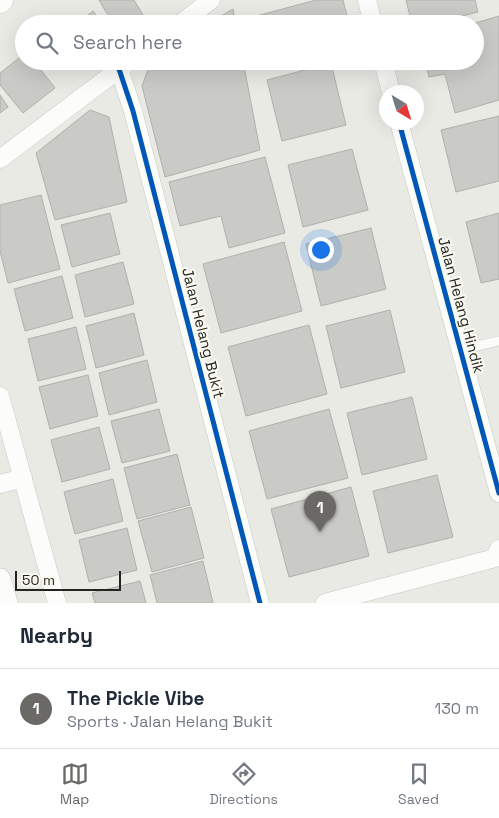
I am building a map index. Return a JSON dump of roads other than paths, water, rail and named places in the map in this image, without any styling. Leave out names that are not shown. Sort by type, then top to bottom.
[{"type":"street","points":[[192,15],[211,0]]},
{"type":"street","points":[[366,0],[370,15]]},
{"type":"street","points":[[0,159],[118,70]]},
{"type":"street","name":"Jalan Helang Bukit","points":[[126,70],[133,111],[260,603]]},
{"type":"street","points":[[385,70],[389,85]]},
{"type":"street","name":"Jalan Helang Hindik","points":[[401,130],[499,493]]},
{"type":"street","points":[[0,396],[57,603]]},
{"type":"street","points":[[0,484],[23,478]]},
{"type":"street","points":[[325,603],[495,558],[499,549]]},
{"type":"street","points":[[0,579],[6,603]]},
{"type":"lane","points":[[460,350],[499,341]]},
{"type":"place","name":"The Pickle Vibe","points":[[320,532]]}]
